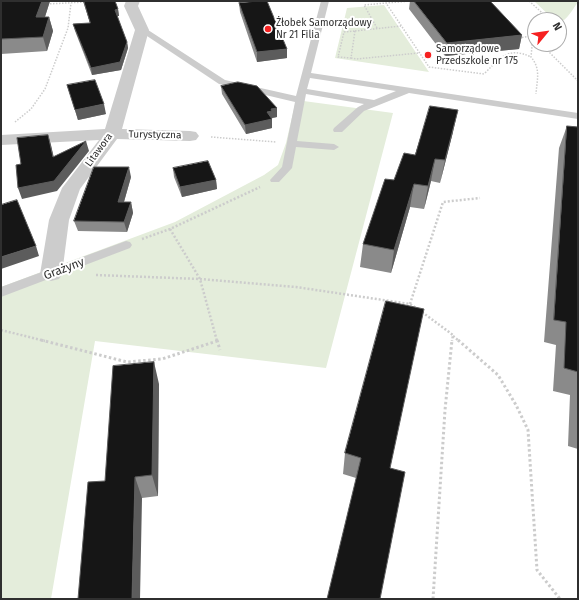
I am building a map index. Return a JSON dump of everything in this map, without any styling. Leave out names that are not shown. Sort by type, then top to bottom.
[{"type":"street","points":[[133,1],[131,6],[142,30]]},
{"type":"street","name":"Litawora","points":[[51,274],[59,220],[71,188],[112,134],[142,30]]},
{"type":"street","name":"Turystyczna","points":[[5,133],[190,136]]},
{"type":"lane","points":[[275,180],[287,168],[301,96],[325,1]]},
{"type":"lane","points":[[142,30],[222,82],[279,94],[375,103]]},
{"type":"lane","points":[[307,75],[578,116]]},
{"type":"lane","points":[[338,130],[360,109],[396,94],[410,91]]},
{"type":"lane","points":[[292,144],[334,147]]},
{"type":"lane","name":"Grażyny","points":[[1,292],[126,245]]},
{"type":"path","points":[[377,28],[364,5],[411,1]]},
{"type":"path","points":[[529,1],[541,12]]},
{"type":"path","points":[[45,4],[52,2],[91,2]]},
{"type":"path","points":[[5,133],[31,108],[45,89],[68,28],[71,3]]},
{"type":"path","points":[[386,3],[429,67],[484,74],[507,53],[521,52],[531,57],[538,70],[535,96]]},
{"type":"path","points":[[401,26],[344,32],[338,57],[356,59],[419,53]]},
{"type":"path","points":[[352,58],[355,30]]},
{"type":"path","points":[[519,42],[516,39],[527,38]]},
{"type":"path","points":[[531,57],[532,52]]},
{"type":"path","points":[[550,52],[578,81]]},
{"type":"path","points":[[190,136],[292,144]]},
{"type":"path","points":[[126,245],[170,229],[275,180]]},
{"type":"path","points":[[410,304],[443,202],[480,198]]},
{"type":"path","points":[[170,229],[200,279],[220,350]]},
{"type":"path","points":[[90,275],[200,279],[296,287],[410,304],[453,335],[498,375],[516,405],[528,430],[537,570],[560,599]]},
{"type":"path","points":[[1,330],[127,362],[162,359],[217,341]]},
{"type":"path","points":[[433,599],[445,410],[453,335]]},
{"type":"green space","points":[[534,1],[578,2],[567,17],[567,12],[546,12]]},
{"type":"green space","points":[[384,5],[429,72],[335,58],[347,8]]},
{"type":"green space","points":[[296,100],[393,113],[326,368],[95,341],[51,599],[1,599],[1,287],[175,222],[264,175],[278,165],[286,143]]},
{"type":"building","points":[[1,1],[42,1],[36,17],[49,17],[43,37],[1,39]]},
{"type":"building","points":[[84,1],[115,1],[118,9],[115,10],[127,42],[120,62],[91,68],[73,24],[90,23]]},
{"type":"building","points":[[267,1],[287,49],[257,52],[239,3]]},
{"type":"building","points":[[414,1],[490,1],[522,35],[447,43]]},
{"type":"building","points":[[95,80],[104,104],[75,110],[67,85]]},
{"type":"building","points":[[238,82],[257,86],[277,108],[271,109],[272,111],[267,112],[272,119],[245,125],[221,86]]},
{"type":"building","points":[[430,106],[458,110],[445,160],[435,159],[428,186],[414,184],[394,250],[363,244],[385,179],[394,180],[404,153],[415,155]]},
{"type":"building","points":[[567,126],[578,127],[578,372],[564,368],[566,322],[554,320]]},
{"type":"building","points":[[48,135],[53,157],[86,141],[54,181],[18,188],[16,165],[21,164],[17,138]]},
{"type":"building","points":[[208,161],[216,180],[180,187],[173,168]]},
{"type":"building","points":[[94,167],[129,167],[118,202],[131,202],[124,222],[74,221]]},
{"type":"building","points":[[17,200],[36,246],[1,257],[1,205]]},
{"type":"building","points":[[386,301],[424,309],[390,468],[405,472],[380,599],[327,599],[361,458],[345,453]]},
{"type":"building","points":[[154,362],[152,475],[135,477],[132,599],[78,599],[88,482],[105,481],[113,366]]},
{"type":"place","name":"Żłobek Samorządowy Nr 21 Filia","points":[[268,29]]},
{"type":"place","name":"Samorządowe Przedszkole nr 175","points":[[428,55]]}]
